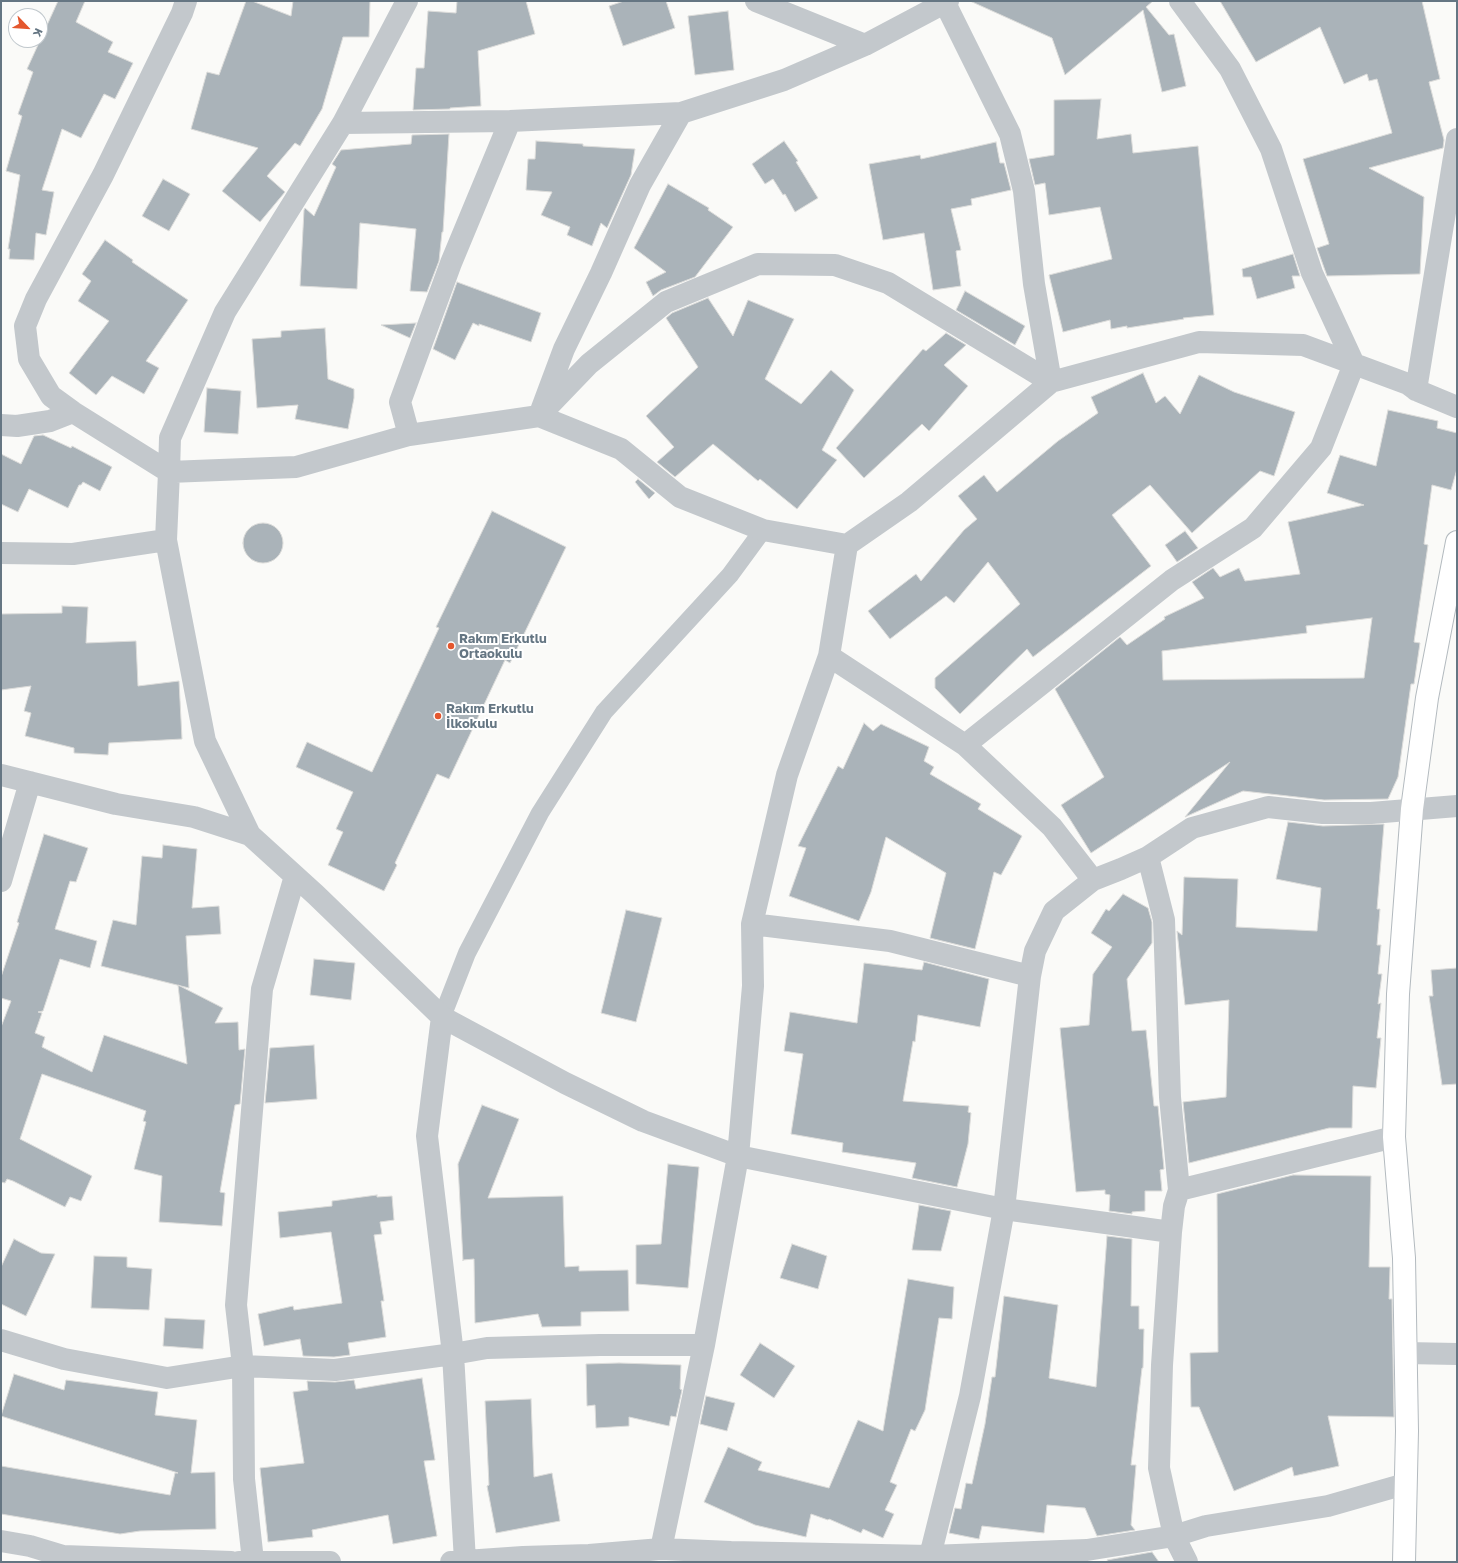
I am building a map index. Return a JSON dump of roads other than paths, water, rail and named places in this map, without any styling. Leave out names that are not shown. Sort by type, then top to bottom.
[{"type":"street","points":[[186,1],[103,175],[36,299],[25,326],[29,359],[51,396],[73,412],[169,472],[296,467],[409,435],[539,416],[621,448],[680,497],[763,530],[847,545],[909,502],[1051,382],[1199,342],[1303,345],[1408,384],[1416,390],[1457,406]]},
{"type":"street","points":[[407,1],[343,123],[225,312],[170,438],[166,540],[205,741],[250,835],[295,876],[442,1017],[565,1084],[643,1121],[738,1156],[1004,1209],[1171,1232]]},
{"type":"street","points":[[756,1],[864,45]]},
{"type":"street","points":[[965,745],[1172,580],[1253,528],[1321,448],[1354,364],[1312,273],[1271,149],[1230,70],[1180,1]]},
{"type":"street","points":[[343,123],[510,121],[682,113],[784,80],[864,45],[947,2],[1010,134],[1024,191],[1034,284],[1051,382]]},
{"type":"street","points":[[539,416],[564,349],[601,273],[640,185],[682,113]]},
{"type":"street","points":[[409,435],[400,402],[451,263],[510,121]]},
{"type":"street","points":[[1416,390],[1457,139]]},
{"type":"street","points":[[539,416],[589,364],[666,302],[758,264],[835,265],[888,283],[1051,382]]},
{"type":"street","points":[[1,425],[17,426],[50,421],[73,412]]},
{"type":"street","points":[[1,553],[73,554],[166,540]]},
{"type":"street","points":[[1404,1562],[1407,1431],[1404,1258],[1394,1137],[1398,994],[1412,809],[1427,698],[1457,542]]},
{"type":"street","points":[[661,1550],[704,1345],[738,1156],[753,986],[752,924],[787,774],[829,656],[847,545]]},
{"type":"street","points":[[829,656],[965,745],[1052,827],[1093,880]]},
{"type":"street","points":[[1,775],[116,804],[194,816],[250,835]]},
{"type":"street","points":[[1,881],[30,782]]},
{"type":"street","points":[[931,1559],[970,1396],[1004,1209],[1030,976],[1035,951],[1054,911],[1093,880],[1148,857],[1192,828],[1268,807],[1323,813],[1371,813],[1457,806]]},
{"type":"street","points":[[1148,857],[1164,920],[1170,1097],[1179,1190],[1174,1206],[1171,1232],[1162,1365],[1159,1468],[1174,1536],[1187,1562]]},
{"type":"street","points":[[239,1562],[244,1479],[243,1366],[236,1305],[262,988],[295,876]]},
{"type":"street","points":[[752,924],[890,941],[1030,976]]},
{"type":"street","points":[[442,1017],[427,1136],[453,1354],[458,1561],[524,1559],[661,1550],[732,1557],[931,1559],[1087,1550],[1174,1536],[1206,1526],[1328,1506],[1405,1484]]},
{"type":"street","points":[[1179,1190],[1394,1137]]},
{"type":"street","points":[[1,1340],[64,1359],[167,1378],[243,1366],[335,1370],[487,1348],[600,1345],[704,1345]]},
{"type":"street","points":[[1406,1353],[1457,1354]]},
{"type":"street","points":[[1,1541],[29,1554],[239,1562],[330,1562]]},
{"type":"lane","points":[[442,1017],[468,953],[540,813],[604,712],[730,576],[763,530]]},
{"type":"place","name":"Rakım Erkutlu Ortaokulu","points":[[451,646]]},
{"type":"place","name":"Rakım Erkutlu İlkokulu","points":[[438,716]]}]
